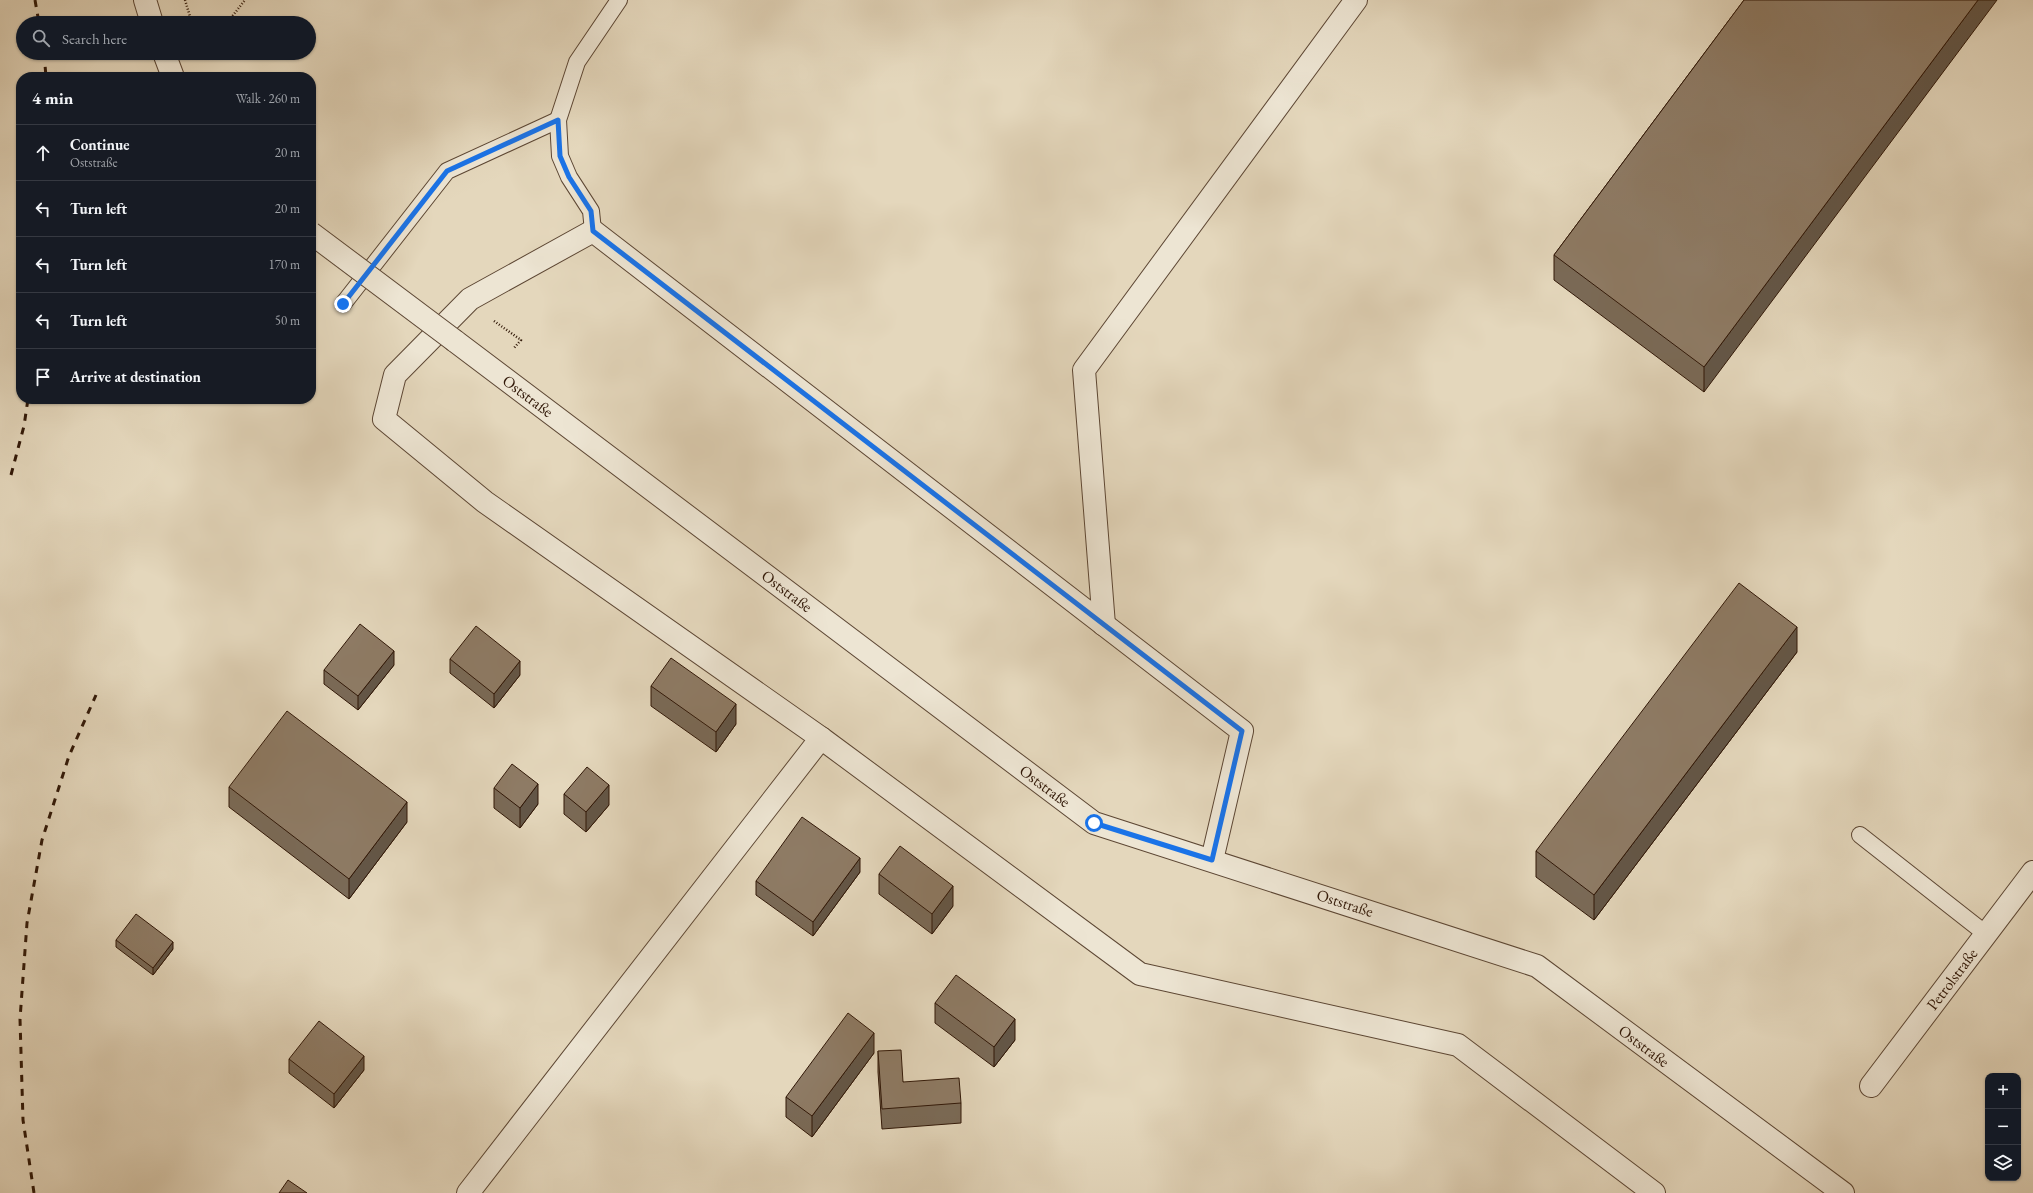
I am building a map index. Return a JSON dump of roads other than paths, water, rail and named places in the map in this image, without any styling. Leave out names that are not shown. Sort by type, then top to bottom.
[{"type":"street","points":[[1104,625],[1084,370],[1356,0]]},
{"type":"street","points":[[167,60],[171,72]]},
{"type":"street","points":[[1212,860],[1242,731],[593,231],[470,299],[395,375],[384,419],[485,502],[821,738],[1140,974],[1458,1045],[1654,1193]]},
{"type":"street","name":"Oststraße","points":[[316,237],[1094,823],[1537,966],[1842,1193]]},
{"type":"street","points":[[468,1193],[821,738]]},
{"type":"street","name":"Petrolstraße","points":[[1871,1086],[2033,872]]},
{"type":"lane","points":[[593,231],[591,211],[569,177],[560,156],[558,120],[577,62],[618,0]]},
{"type":"lane","points":[[343,304],[447,171],[558,120]]},
{"type":"lane","points":[[1860,835],[1986,934]]},
{"type":"railway","points":[[35,0],[38,16]]},
{"type":"railway","points":[[45,60],[46,72]]},
{"type":"railway","points":[[11,475],[24,426],[27,404]]},
{"type":"railway","points":[[34,1193],[23,1120],[20,1019],[27,923],[42,840],[69,756],[96,695]]}]
